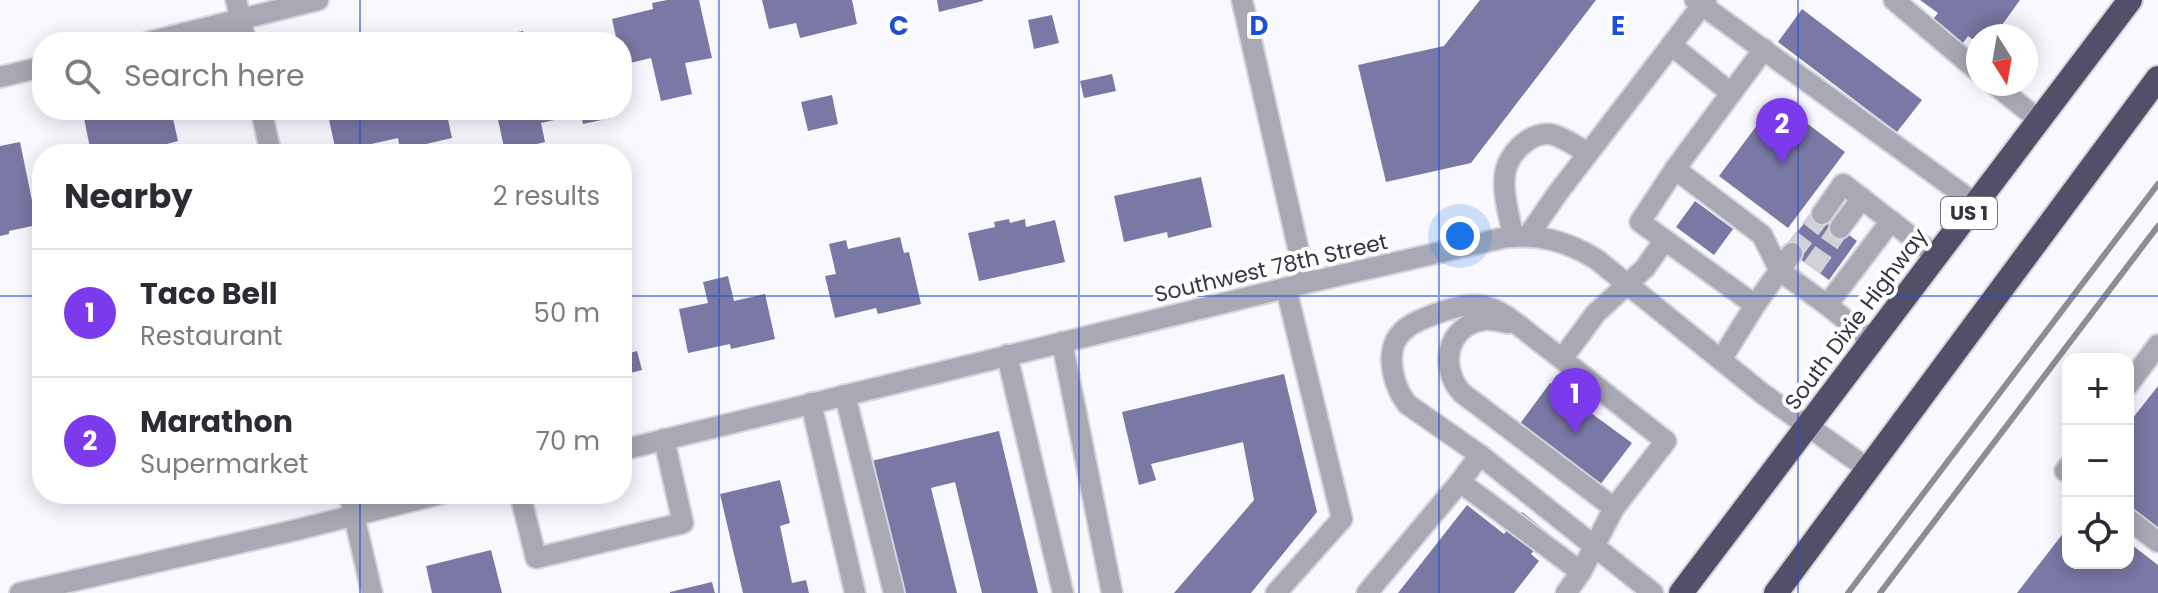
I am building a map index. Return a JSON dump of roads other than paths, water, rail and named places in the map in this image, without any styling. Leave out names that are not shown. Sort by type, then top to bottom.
[{"type":"highway","name":"South Dixie Highway","points":[[1681,593],[2130,0]]},
{"type":"highway","points":[[1776,593],[2158,78]]},
{"type":"street","points":[[176,32],[239,9],[318,0]]},
{"type":"street","points":[[1242,0],[1342,519],[1276,593]]},
{"type":"street","points":[[1894,0],[1966,61]]},
{"type":"street","points":[[1521,236],[1588,153],[1701,2],[1976,204]]},
{"type":"street","points":[[239,9],[244,32]]},
{"type":"street","points":[[1671,45],[1731,93]]},
{"type":"street","points":[[1755,305],[1640,222],[1675,169],[1764,49]]},
{"type":"street","points":[[0,77],[32,69]]},
{"type":"street","points":[[2009,96],[2039,120]]},
{"type":"street","points":[[263,120],[269,144]]},
{"type":"street","points":[[1521,236],[1505,193],[1508,162],[1516,150],[1547,134],[1588,153]]},
{"type":"street","points":[[1675,169],[1762,235],[1780,271]]},
{"type":"street","points":[[1822,214],[1843,184],[1936,256]]},
{"type":"street","points":[[1840,228],[1862,198]]},
{"type":"street","points":[[1827,305],[1891,221]]},
{"type":"street","name":"Southwest 78th Street","points":[[632,447],[1296,286],[1521,236],[1556,240],[1582,251],[1628,284],[1721,360],[1868,469]]},
{"type":"street","points":[[1562,359],[1596,313],[1645,268],[1664,241]]},
{"type":"street","points":[[1721,360],[1792,253]]},
{"type":"street","points":[[1780,271],[1806,276],[1827,305],[1872,341]]},
{"type":"street","points":[[1566,593],[1581,572],[1595,546],[1614,508],[1666,441],[1493,308],[1479,305],[1459,307],[1408,327],[1395,341],[1393,359],[1394,379],[1407,404],[1480,455],[1595,546],[1653,593]]},
{"type":"street","points":[[1517,324],[1487,320],[1463,329],[1449,349],[1451,379],[1462,393],[1614,508]]},
{"type":"street","points":[[1062,342],[1112,593]]},
{"type":"street","points":[[2134,377],[2158,345]]},
{"type":"street","points":[[1007,355],[1063,593]]},
{"type":"street","points":[[845,395],[894,593]]},
{"type":"street","points":[[811,403],[855,593]]},
{"type":"street","points":[[522,504],[536,558],[683,523],[664,439]]},
{"type":"street","points":[[1368,592],[1480,455]]},
{"type":"street","points":[[1460,482],[1581,572]]},
{"type":"street","points":[[351,504],[372,593]]},
{"type":"street","points":[[20,593],[401,504]]},
{"type":"street","points":[[2134,524],[2158,542]]},
{"type":"tunnel","points":[[1792,253],[1822,214]]},
{"type":"tunnel","points":[[1812,268],[1840,228]]},
{"type":"railway","points":[[1848,593],[2158,184]]},
{"type":"railway","points":[[1880,593],[2158,226]]},
{"type":"place","name":"Marathon","points":[[1782,164]]},
{"type":"place","name":"Taco Bell","points":[[1575,434]]}]
